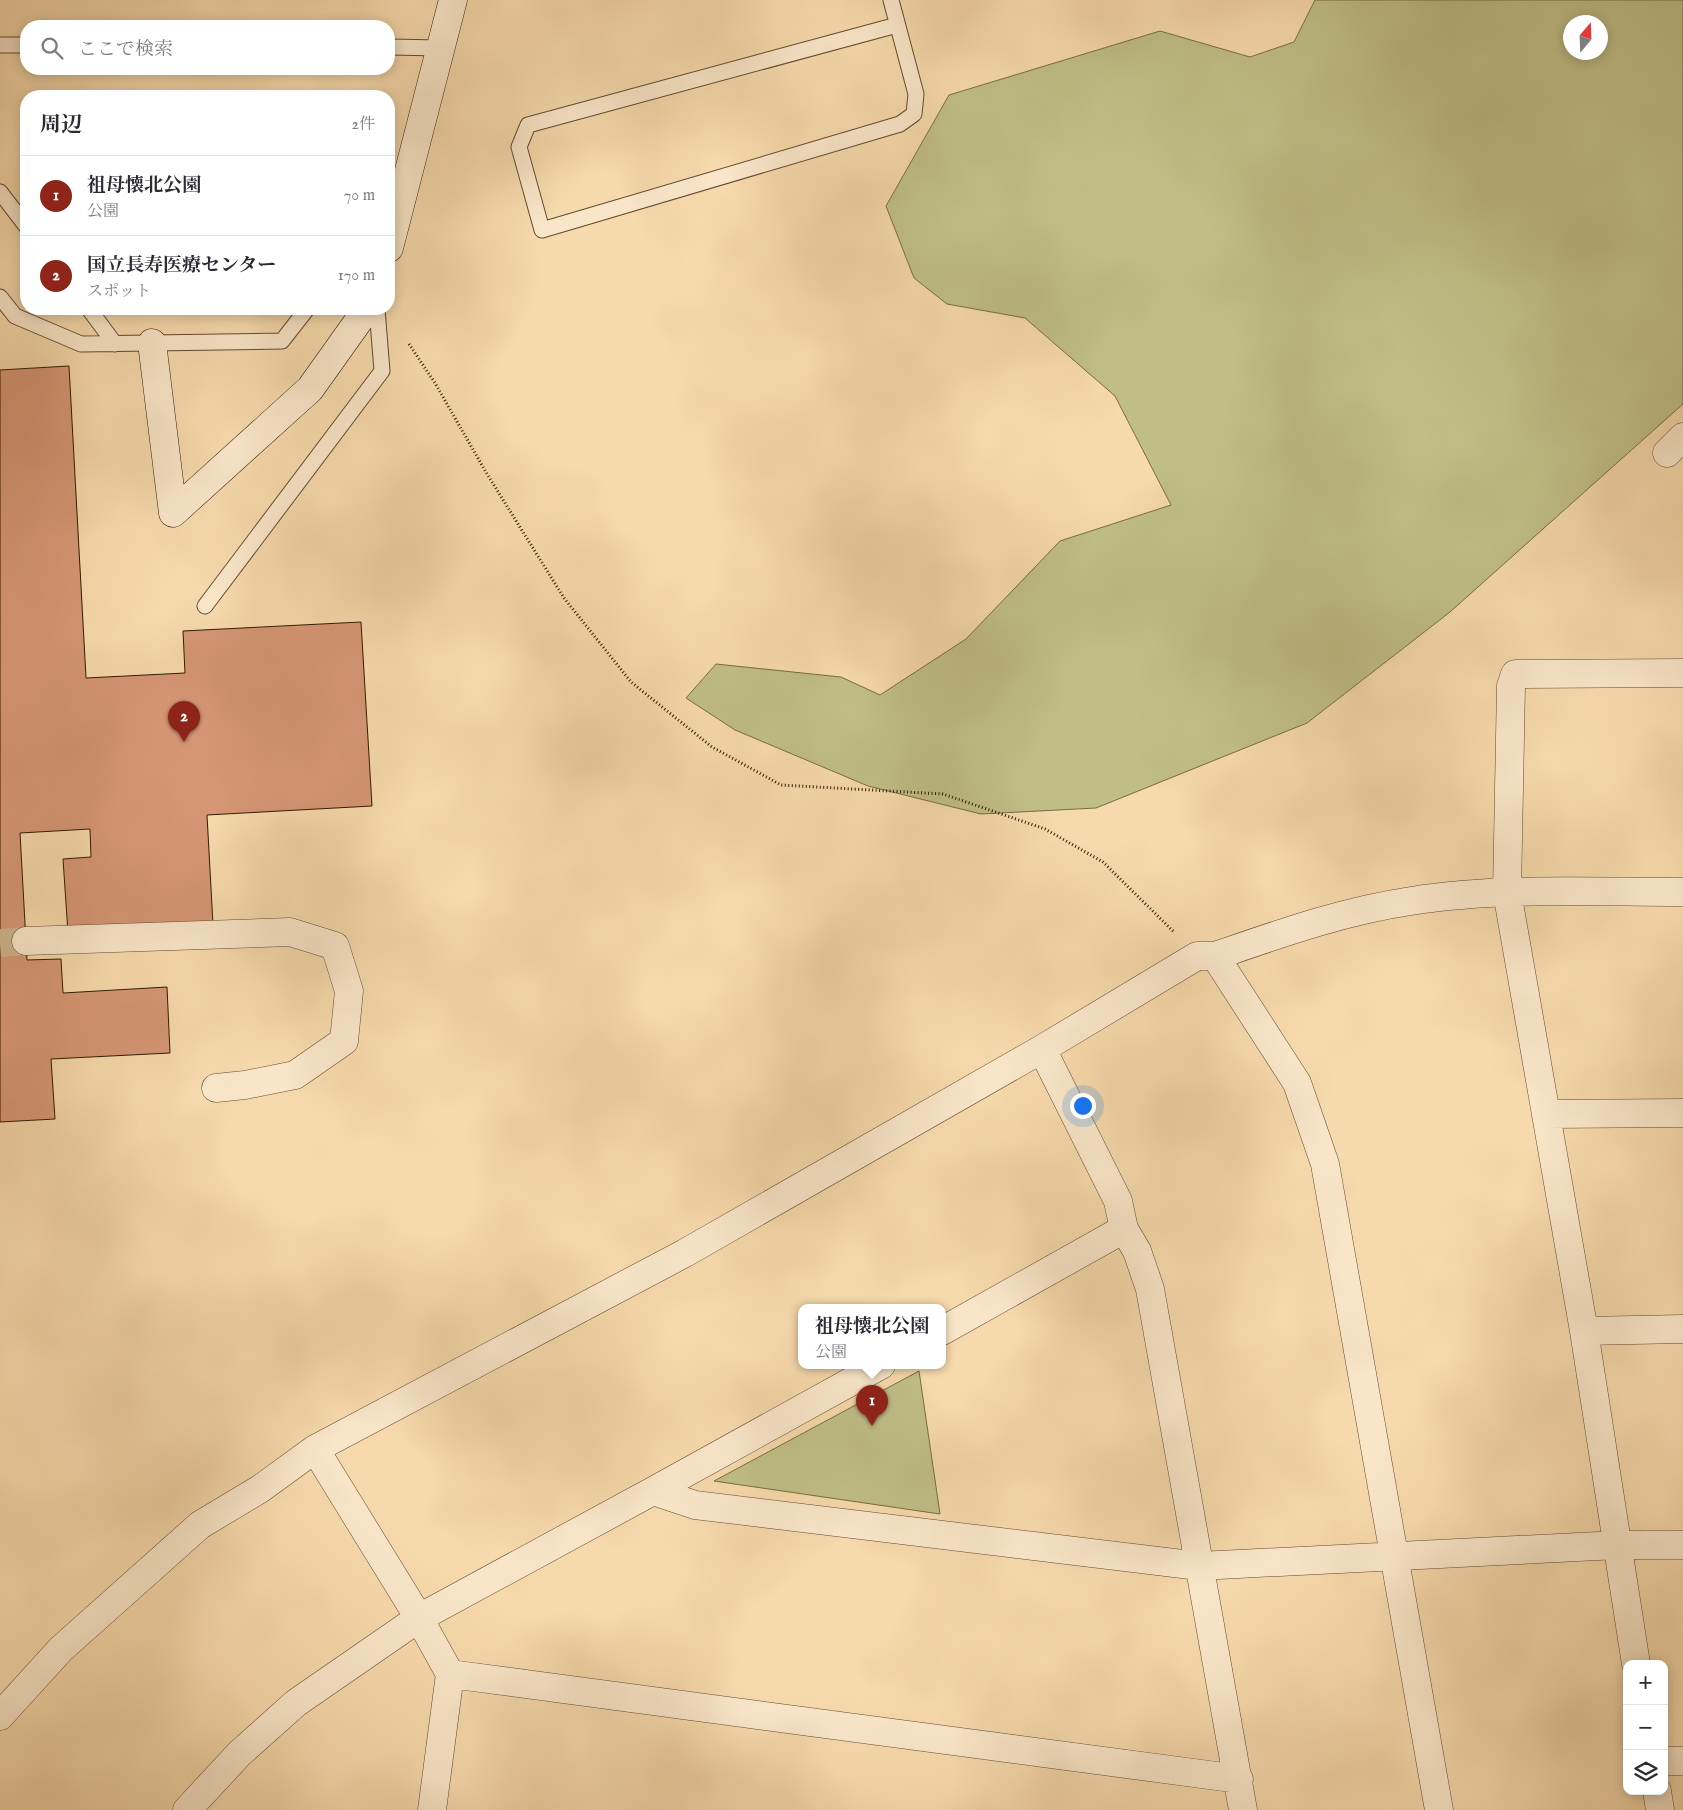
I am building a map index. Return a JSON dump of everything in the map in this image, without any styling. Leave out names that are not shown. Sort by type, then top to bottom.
[{"type":"street","points":[[395,209],[397,196],[454,0]]},
{"type":"street","points":[[152,343],[173,513],[310,389],[363,315]]},
{"type":"street","points":[[1635,1660],[1548,1114],[1507,892],[1511,686],[1515,674],[1683,674]]},
{"type":"street","points":[[0,1716],[61,1649],[200,1525],[260,1489],[315,1449],[685,1254],[1206,956],[1315,921],[1411,901],[1507,892],[1683,892]]},
{"type":"street","points":[[26,941],[290,932],[335,946],[349,991],[344,1041],[295,1075],[245,1086],[216,1088]]},
{"type":"street","points":[[1206,956],[1297,1083],[1325,1164],[1396,1555],[1439,1810]]},
{"type":"street","points":[[1042,1049],[1118,1201],[1124,1230],[1137,1251],[1150,1290],[1239,1779],[1243,1810]]},
{"type":"street","points":[[1548,1114],[1683,1113]]},
{"type":"street","points":[[946,1329],[1124,1230]]},
{"type":"street","points":[[1584,1331],[1683,1329]]},
{"type":"street","points":[[187,1810],[239,1754],[296,1703],[419,1618],[654,1492],[874,1369]]},
{"type":"street","points":[[315,1449],[419,1618],[450,1674],[432,1810]]},
{"type":"street","points":[[654,1492],[695,1505],[1199,1566],[1618,1545],[1683,1545]]},
{"type":"street","points":[[450,1674],[1239,1779]]},
{"type":"street","points":[[1668,1762],[1683,1761]]},
{"type":"street","points":[[1658,1795],[1660,1810]]},
{"type":"lane","points":[[890,0],[897,25],[916,94],[914,114],[900,124],[542,230],[519,147],[528,126],[897,25]]},
{"type":"lane","points":[[0,45],[20,45]]},
{"type":"lane","points":[[395,47],[441,48]]},
{"type":"lane","points":[[0,192],[20,218]]},
{"type":"lane","points":[[0,297],[14,316],[80,344],[282,341],[302,315]]},
{"type":"lane","points":[[93,315],[115,344]]},
{"type":"lane","points":[[205,606],[382,371],[377,315]]},
{"type":"path","points":[[407,342],[435,383],[487,474],[564,598],[631,682],[712,747],[781,785],[943,794],[1045,829],[1103,862],[1206,956]]},
{"type":"shaded area","points":[[1315,0],[1683,0],[1683,404],[1450,612],[1307,723],[1096,808],[981,814],[868,786],[735,730],[686,698],[716,664],[841,677],[880,695],[966,639],[1060,541],[1171,505],[1115,396],[1025,318],[947,304],[914,278],[886,206],[949,95],[1160,31],[1250,57],[1294,42]]},
{"type":"shaded area","points":[[919,1371],[940,1514],[714,1481]]},
{"type":"building","points":[[69,366],[86,678],[185,673],[183,631],[361,622],[372,806],[207,815],[213,925],[68,933],[63,859],[91,857],[90,829],[20,833],[27,960],[61,959],[63,993],[167,987],[170,1053],[51,1059],[55,1119],[0,1122],[0,370]]},
{"type":"tunnel","points":[[0,943],[26,941]]},
{"type":"place","name":"国立長寿医療センター","points":[[184,742]]},
{"type":"place","name":"祖母懐北公園","points":[[872,1426]]}]
